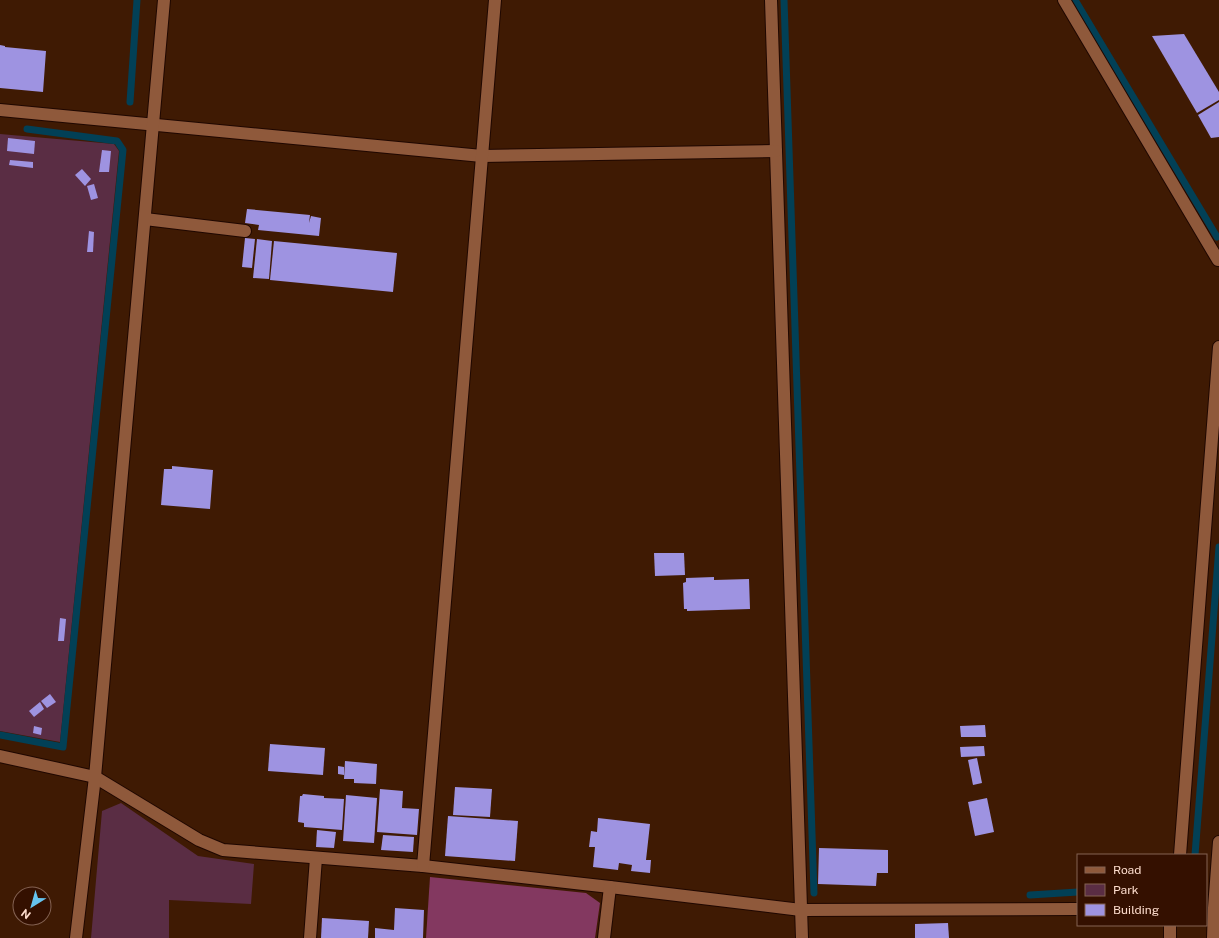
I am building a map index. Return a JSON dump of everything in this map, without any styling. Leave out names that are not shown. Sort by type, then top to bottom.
[{"type":"street","points":[[76,938],[95,777],[164,0]]},
{"type":"street","points":[[423,866],[495,0]]},
{"type":"street","points":[[771,0],[802,938]]},
{"type":"street","points":[[1064,0],[1219,262]]},
{"type":"street","points":[[0,110],[482,156],[776,151]]},
{"type":"street","points":[[145,219],[245,231]]},
{"type":"street","points":[[1180,854],[1219,347]]},
{"type":"street","points":[[0,756],[95,777],[199,840],[223,850],[423,866],[610,886],[801,910],[1077,909]]},
{"type":"street","points":[[1213,938],[1213,908],[1219,842]]},
{"type":"street","points":[[310,938],[316,858]]},
{"type":"street","points":[[604,938],[610,886]]},
{"type":"street","points":[[1170,926],[1170,938]]},
{"type":"green space","points":[[0,134],[114,144],[119,151],[60,742],[0,731]]},
{"type":"green space","points":[[121,803],[198,856],[254,864],[251,904],[169,900],[169,938],[91,938],[102,811]]},
{"type":"shaded area","points":[[430,877],[586,893],[600,903],[595,938],[426,938]]},
{"type":"building","points":[[1184,34],[1219,92],[1219,100],[1197,113],[1152,36]]},
{"type":"building","points":[[0,45],[5,47],[46,51],[43,92],[0,88]]},
{"type":"building","points":[[1219,102],[1219,137],[1211,138],[1198,115]]},
{"type":"building","points":[[8,138],[35,141],[34,154],[7,151]]},
{"type":"building","points":[[102,150],[111,151],[109,172],[99,172]]},
{"type":"building","points":[[10,160],[33,162],[33,168],[9,165]]},
{"type":"building","points":[[82,169],[91,179],[85,186],[75,175]]},
{"type":"building","points":[[94,184],[98,198],[91,200],[87,186]]},
{"type":"building","points":[[247,209],[310,215],[309,223],[311,216],[321,218],[319,236],[258,230],[259,225],[245,223]]},
{"type":"building","points":[[89,231],[94,232],[93,252],[87,252]]},
{"type":"building","points":[[245,238],[255,239],[252,268],[242,267]]},
{"type":"building","points":[[257,239],[272,241],[269,279],[253,278]]},
{"type":"building","points":[[274,241],[397,253],[393,292],[270,280]]},
{"type":"building","points":[[172,466],[213,470],[210,509],[161,505],[164,469],[172,469]]},
{"type":"building","points":[[654,553],[684,553],[685,575],[655,576]]},
{"type":"building","points":[[714,577],[714,580],[749,579],[750,609],[687,611],[687,609],[684,609],[683,583],[686,582],[686,578]]},
{"type":"building","points":[[60,618],[66,619],[64,641],[58,641]]},
{"type":"building","points":[[50,694],[56,702],[47,708],[41,701]]},
{"type":"building","points":[[40,702],[44,709],[34,717],[29,711]]},
{"type":"building","points":[[985,725],[986,737],[961,737],[960,726]]},
{"type":"building","points":[[34,726],[42,728],[41,735],[33,733]]},
{"type":"building","points":[[270,744],[325,748],[323,775],[268,771]]},
{"type":"building","points":[[984,746],[985,756],[961,757],[960,747]]},
{"type":"building","points":[[977,758],[982,783],[973,785],[968,760]]},
{"type":"building","points":[[345,761],[377,764],[376,784],[354,783],[354,779],[344,779]]},
{"type":"building","points":[[338,766],[344,767],[344,775],[338,774]]},
{"type":"building","points":[[455,787],[492,789],[490,817],[453,815]]},
{"type":"building","points":[[380,789],[403,791],[402,808],[419,809],[417,835],[377,832]]},
{"type":"building","points":[[303,794],[324,796],[324,798],[344,799],[342,830],[304,827],[304,823],[298,822],[300,796]]},
{"type":"building","points":[[346,795],[377,798],[374,843],[343,841]]},
{"type":"building","points":[[987,798],[994,832],[975,836],[968,802]]},
{"type":"building","points":[[448,816],[518,821],[515,861],[445,856]]},
{"type":"building","points":[[598,818],[650,824],[646,860],[651,860],[650,873],[631,871],[632,865],[619,863],[618,870],[593,867],[595,847],[589,847],[591,831],[597,832]]},
{"type":"building","points":[[317,830],[336,832],[334,848],[316,847]]},
{"type":"building","points":[[383,835],[414,837],[413,852],[381,850]]},
{"type":"building","points":[[819,848],[888,850],[888,873],[877,873],[876,886],[818,884]]},
{"type":"building","points":[[395,908],[424,910],[423,938],[375,938],[375,928],[394,930]]},
{"type":"building","points":[[322,918],[369,921],[368,938],[321,938]]},
{"type":"building","points":[[948,923],[949,938],[915,938],[915,924]]},
{"type":"waterway","points":[[130,102],[137,0]]},
{"type":"waterway","points":[[784,0],[814,893]]},
{"type":"waterway","points":[[1075,0],[1217,237]]},
{"type":"waterway","points":[[0,735],[63,747],[123,150],[117,141],[27,129]]},
{"type":"waterway","points":[[1195,854],[1219,547]]},
{"type":"waterway","points":[[1030,895],[1077,892]]}]
